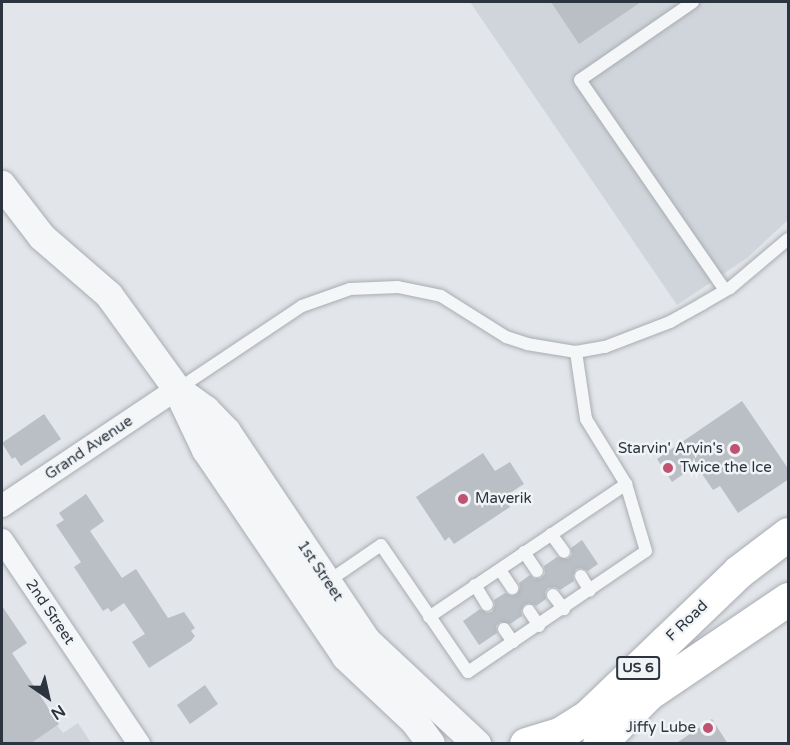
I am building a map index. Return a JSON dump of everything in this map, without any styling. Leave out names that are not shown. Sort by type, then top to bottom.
[{"type":"main road","name":"F Road","points":[[526,744],[561,733],[588,716],[738,572],[789,534]]},
{"type":"main road","name":"US 6","points":[[599,744],[649,693],[789,599]]},
{"type":"street","name":"1st Street","points":[[2,184],[42,237],[109,295],[177,389],[206,450],[346,657],[415,722],[431,744]]},
{"type":"street","name":"1st Street","points":[[177,389],[206,410],[227,432],[367,641],[477,744]]},
{"type":"street","name":"Grand Avenue","points":[[2,506],[177,389]]},
{"type":"street","name":"2nd Street","points":[[2,540],[139,744]]},
{"type":"lane","points":[[693,2],[580,80],[725,290]]},
{"type":"lane","points":[[177,389],[302,306],[350,289],[374,287],[418,290],[441,296],[506,337],[556,351],[576,352],[631,338],[670,322],[725,290],[789,239]]},
{"type":"lane","points":[[327,582],[381,545],[468,672],[591,591],[646,551],[626,484],[586,419],[576,352]]},
{"type":"lane","points":[[429,617],[626,484]]},
{"type":"lane","points":[[551,534],[564,552]]},
{"type":"lane","points":[[524,552],[537,571]]},
{"type":"lane","points":[[500,570],[512,588]]},
{"type":"lane","points":[[581,576],[591,591]]},
{"type":"lane","points":[[475,585],[487,605]]},
{"type":"lane","points":[[553,595],[564,609]]},
{"type":"lane","points":[[529,611],[539,626]]},
{"type":"lane","points":[[504,629],[513,642]]},
{"type":"shaded area","points":[[470,2],[788,2],[788,220],[747,258],[677,305]]},
{"type":"shaded area","points":[[78,723],[91,743],[30,744],[57,725],[63,733]]},
{"type":"building","points":[[551,2],[641,2],[579,44]]},
{"type":"building","name":"Starvin' Arvin's","points":[[742,401],[789,470],[789,479],[738,513],[720,486],[713,490],[696,465],[672,482],[657,459]]},
{"type":"building","points":[[44,414],[61,439],[21,466],[15,457],[12,459],[2,443]]},
{"type":"building","name":"Maverik","points":[[483,453],[495,471],[510,462],[524,484],[510,493],[513,496],[506,500],[510,507],[454,544],[449,537],[445,541],[416,497]]},
{"type":"building","points":[[86,494],[104,521],[90,531],[122,578],[136,569],[168,618],[184,612],[195,628],[191,631],[195,636],[191,641],[149,668],[132,642],[145,634],[124,603],[111,612],[108,608],[103,611],[74,567],[81,562],[56,525],[64,520],[59,513]]},
{"type":"building","points":[[582,540],[598,564],[588,571],[581,568],[576,569],[573,576],[574,581],[560,590],[555,587],[548,588],[545,592],[546,599],[536,606],[529,603],[524,605],[521,611],[522,616],[510,624],[500,622],[496,626],[497,633],[479,645],[463,621],[480,609],[487,613],[492,612],[495,605],[494,600],[505,593],[512,596],[517,594],[520,588],[519,583],[530,575],[534,579],[541,578],[545,574],[544,566],[557,557],[568,559],[572,555],[571,548]]},
{"type":"building","points":[[2,606],[27,643],[12,653],[59,724],[30,744],[2,744]]},
{"type":"building","points":[[205,685],[218,704],[190,724],[177,705]]},
{"type":"building","name":"Jiffy Lube","points":[[712,719],[728,744],[675,744]]},
{"type":"place","name":"Starvin' Arvin's","points":[[735,449]]},
{"type":"place","name":"Twice the Ice","points":[[668,468]]},
{"type":"place","name":"Maverik","points":[[463,499]]},
{"type":"place","name":"Jiffy Lube","points":[[708,728]]}]
